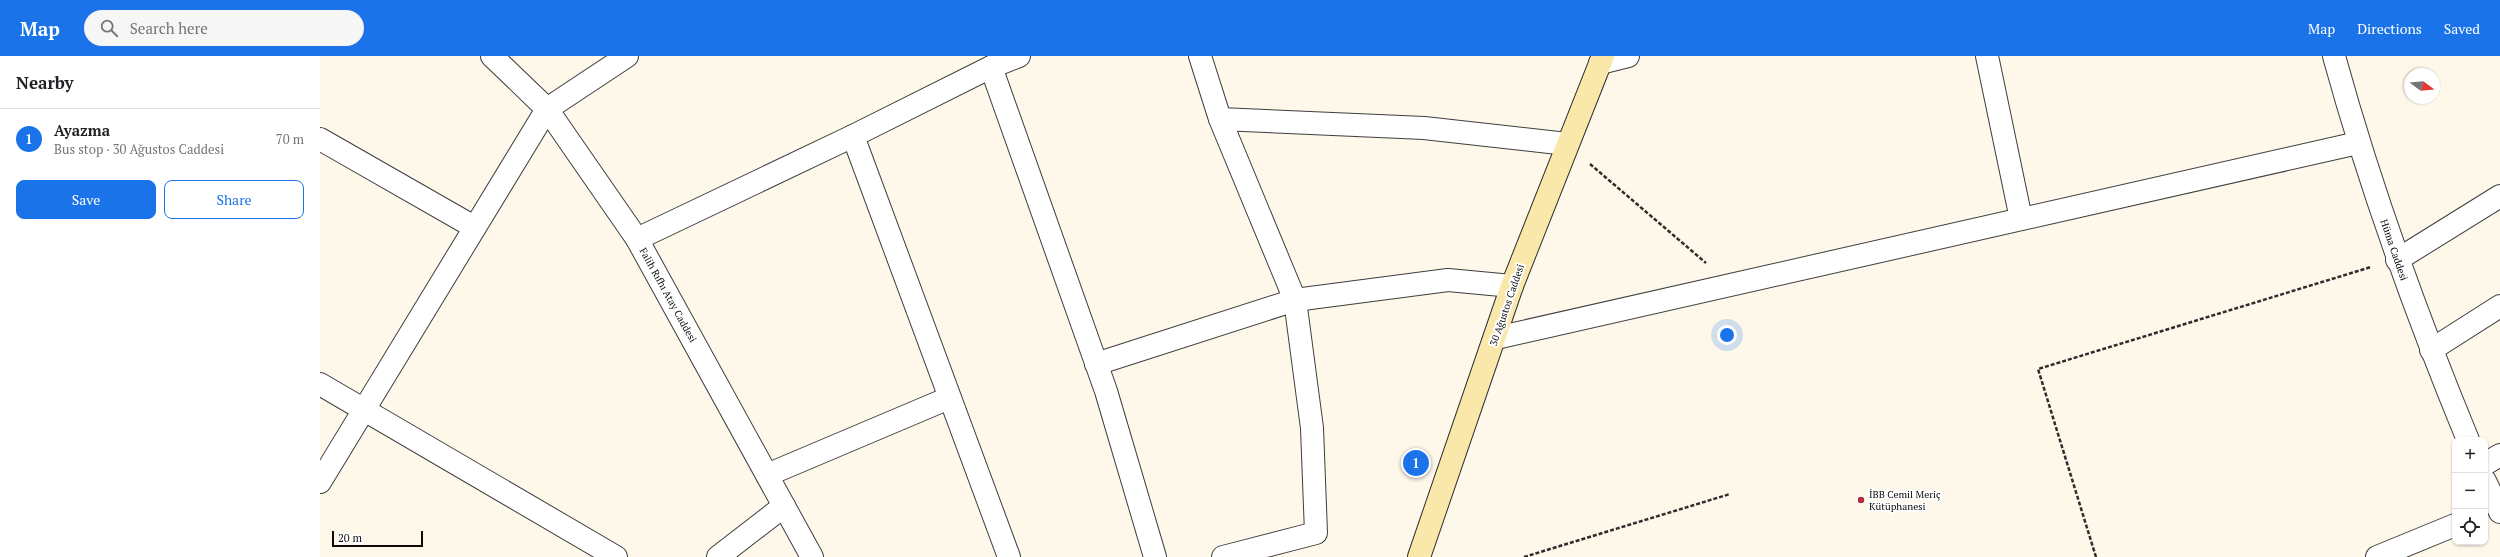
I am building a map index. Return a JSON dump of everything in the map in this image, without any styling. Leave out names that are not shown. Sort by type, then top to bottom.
[{"type":"main road","name":"30 Ağustos Caddesi","points":[[1419,557],[1496,338],[1512,286],[1601,60]]},
{"type":"street","name":"Falih Rıfhı Atay Caddesi","points":[[492,56],[547,109],[637,239],[812,557]]},
{"type":"street","points":[[320,482],[547,109],[627,56]]},
{"type":"street","points":[[637,239],[853,136],[991,67],[1019,56]]},
{"type":"street","points":[[1200,56],[1220,119],[1295,300],[1312,428],[1316,533],[1223,557]]},
{"type":"street","points":[[1601,60],[1628,56]]},
{"type":"street","points":[[1987,56],[2021,219]]},
{"type":"street","name":"Hüma Caddesi","points":[[2334,56],[2358,143],[2397,260],[2431,350],[2467,437]]},
{"type":"street","points":[[991,67],[1096,364],[1155,557]]},
{"type":"street","points":[[1220,119],[1424,128],[1567,144]]},
{"type":"street","points":[[853,136],[1009,557]]},
{"type":"street","points":[[320,139],[474,227]]},
{"type":"street","points":[[1496,338],[2358,143]]},
{"type":"street","points":[[2397,260],[2500,196]]},
{"type":"street","points":[[1096,364],[1295,300],[1448,280],[1512,286]]},
{"type":"street","points":[[2431,350],[2500,306]]},
{"type":"street","points":[[320,384],[364,408],[616,557]]},
{"type":"street","points":[[767,475],[950,398]]},
{"type":"street","points":[[2488,462],[2500,455]]},
{"type":"street","points":[[2488,491],[2494,511]]},
{"type":"street","points":[[718,557],[784,506]]},
{"type":"street","points":[[2377,557],[2452,527]]},
{"type":"path","points":[[1567,144],[1731,284]]},
{"type":"path","points":[[2096,557],[2038,369],[2397,260]]},
{"type":"path","points":[[1524,557],[1730,494]]},
{"type":"place","name":"Ayazma","points":[[1416,463]]},
{"type":"place","name":"İBB Cemil Meriç Kütüphanesi","points":[[1861,500]]}]
